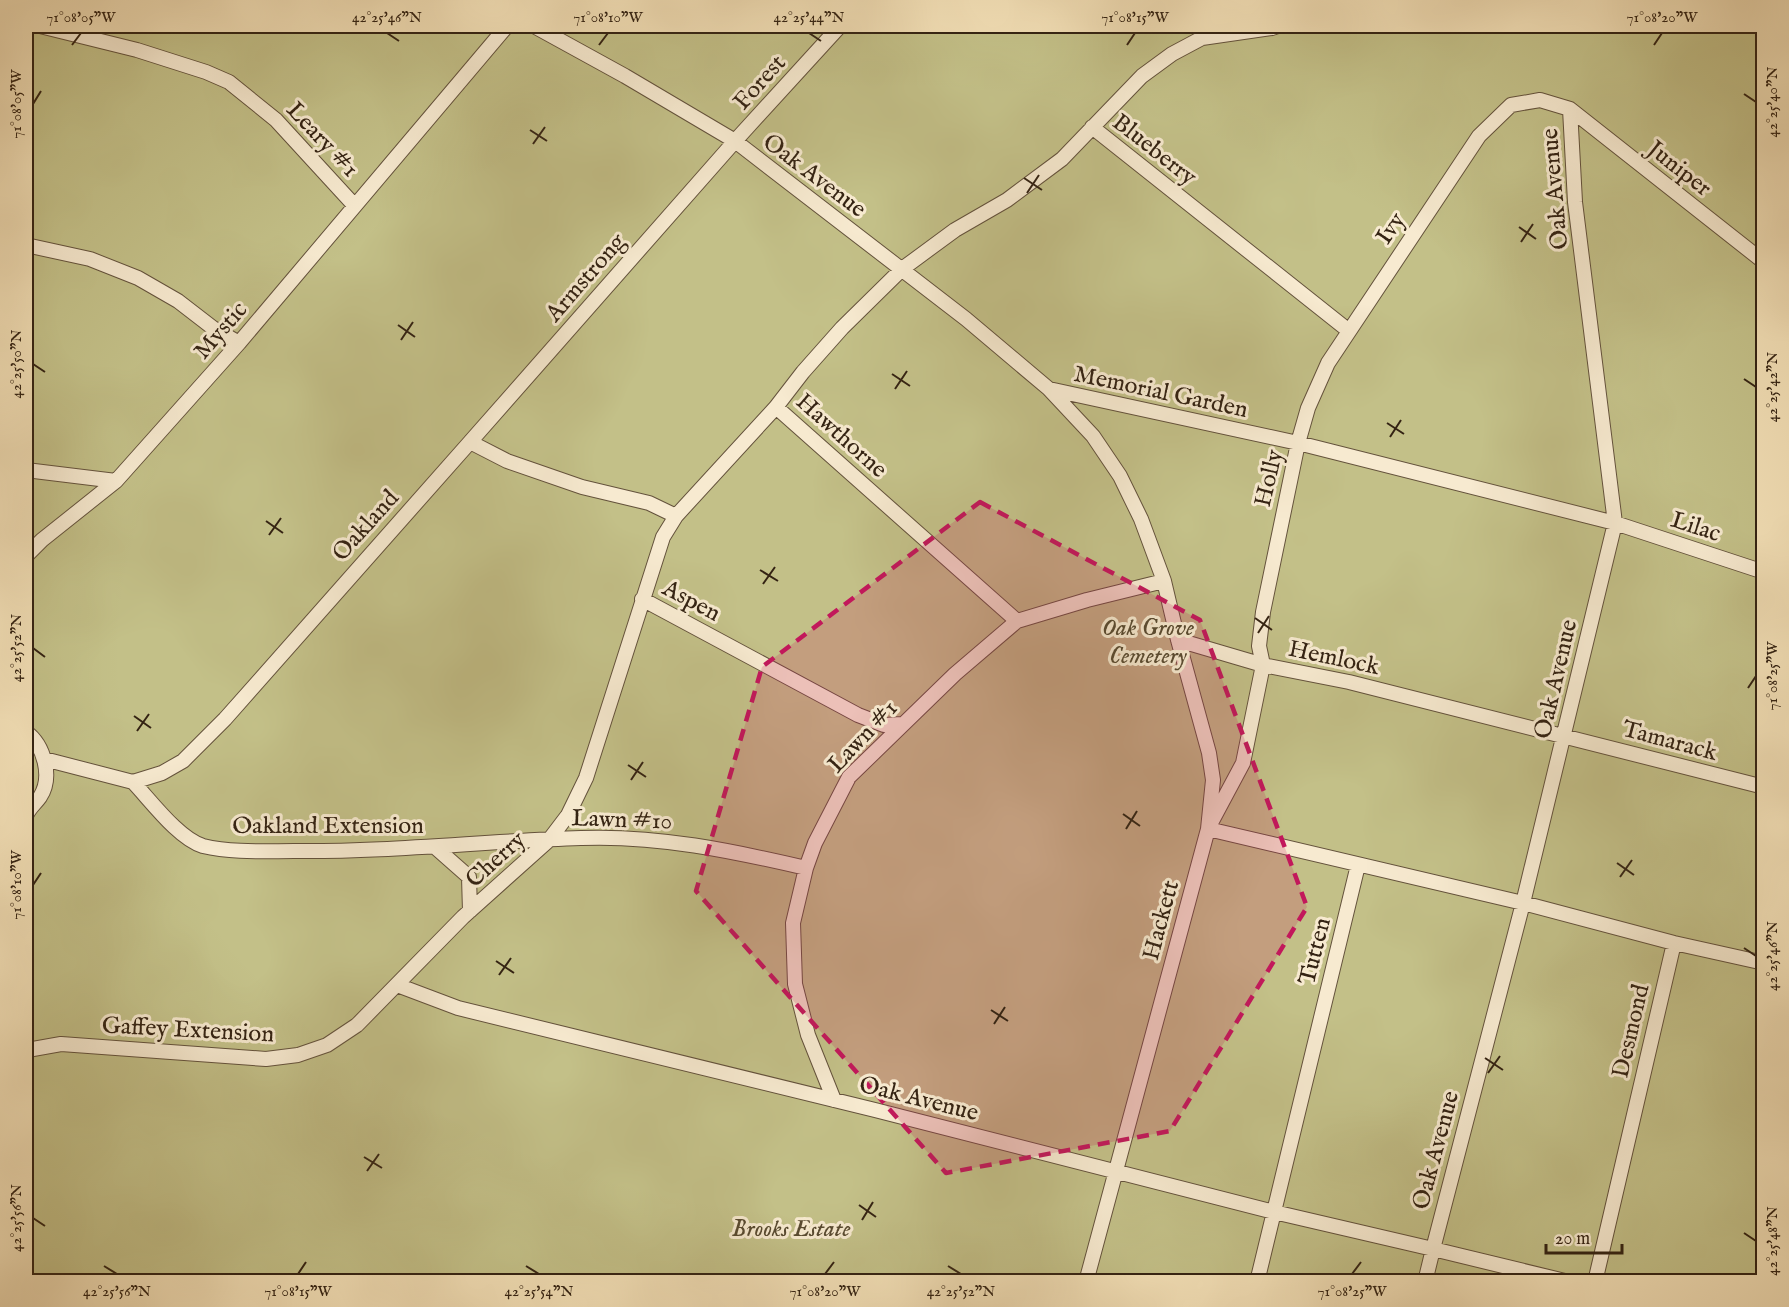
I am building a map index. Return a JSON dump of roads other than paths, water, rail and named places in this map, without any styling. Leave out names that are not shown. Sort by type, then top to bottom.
[{"type":"lane","name":"Leary #1","points":[[40,26],[137,50],[206,72],[229,82],[276,120],[354,205],[507,26]]},
{"type":"lane","name":"Oak Avenue","points":[[534,26],[735,141],[966,319],[1049,389]]},
{"type":"lane","name":"Forest","points":[[735,141],[840,26]]},
{"type":"lane","points":[[1092,127],[1142,76],[1172,54],[1202,38],[1278,26]]},
{"type":"lane","name":"Ivy","points":[[1298,443],[1308,408],[1328,363],[1479,136],[1511,105],[1540,100],[1570,109]]},
{"type":"lane","name":"Oak Avenue","points":[[1425,1281],[1523,903],[1615,523],[1575,202],[1570,109]]},
{"type":"lane","name":"Juniper","points":[[1570,109],[1764,262]]},
{"type":"lane","name":"Blueberry","points":[[902,269],[955,230],[1007,200],[1062,159],[1092,127],[1349,331]]},
{"type":"lane","name":"Armstrong","points":[[470,442],[735,141]]},
{"type":"lane","name":"Mystic","points":[[26,556],[42,540],[116,481],[239,343],[354,205]]},
{"type":"lane","points":[[26,244],[90,259],[138,278],[178,301],[213,328],[239,343]]},
{"type":"lane","name":"Hawthorne","points":[[902,269],[842,328],[776,407],[1017,621]]},
{"type":"lane","name":"Memorial Garden","points":[[1049,389],[1298,443]]},
{"type":"lane","name":"Memorial Garden","points":[[1049,389],[1093,436],[1120,476],[1141,519],[1164,581],[1210,762],[1213,780],[1208,828]]},
{"type":"lane","name":"Aspen","points":[[776,407],[676,516],[663,537],[642,599],[858,714],[884,725],[902,724]]},
{"type":"lane","points":[[470,442],[507,461],[582,487],[649,503],[676,516]]},
{"type":"lane","name":"Oakland","points":[[133,782],[162,773],[183,761],[225,719],[470,442]]},
{"type":"lane","name":"Holly","points":[[1263,665],[1259,646],[1263,612],[1298,443],[1615,523]]},
{"type":"lane","points":[[26,470],[116,481]]},
{"type":"lane","name":"Lilac","points":[[1615,523],[1764,572]]},
{"type":"lane","name":"Lawn #1","points":[[834,1100],[808,1035],[795,984],[793,923],[806,868],[815,843],[849,777],[955,674],[1017,621],[1087,600],[1164,581]]},
{"type":"lane","name":"Lawn #10","points":[[549,840],[568,815],[586,778],[642,599]]},
{"type":"lane","points":[[1178,640],[1263,665]]},
{"type":"lane","name":"Hemlock","points":[[1208,828],[1243,763],[1263,665],[1349,682],[1565,735]]},
{"type":"lane","points":[[26,732],[35,740],[44,759],[47,780],[40,796],[27,810]]},
{"type":"lane","name":"Tamarack","points":[[1565,735],[1764,787]]},
{"type":"lane","points":[[44,759],[133,782]]},
{"type":"lane","name":"Oakland Extension","points":[[133,782],[189,839],[203,846],[246,851],[302,851],[435,847],[549,840]]},
{"type":"lane","points":[[1208,828],[1523,903],[1674,943],[1764,963]]},
{"type":"lane","name":"Hackett","points":[[1086,1281],[1208,828]]},
{"type":"lane","name":"Lawn #10","points":[[549,840],[605,838],[678,843],[743,853],[806,868]]},
{"type":"lane","name":"Cherry","points":[[397,985],[470,911],[549,840]]},
{"type":"lane","name":"Cherry","points":[[435,847],[469,877],[470,911]]},
{"type":"lane","name":"Tutten","points":[[1257,1281],[1358,865]]},
{"type":"lane","name":"Desmond","points":[[1595,1281],[1674,943]]},
{"type":"lane","name":"Oak Avenue","points":[[397,985],[458,1008],[834,1100],[1274,1212],[1569,1281]]},
{"type":"lane","name":"Gaffey Extension","points":[[26,1052],[61,1044],[266,1059],[298,1055],[327,1045],[357,1025],[397,985]]},
{"type":"park label","name":"Oak Grove Cemetery","points":[[1148,641]]},
{"type":"park label","name":"Brooks Estate","points":[[791,1228]]}]
